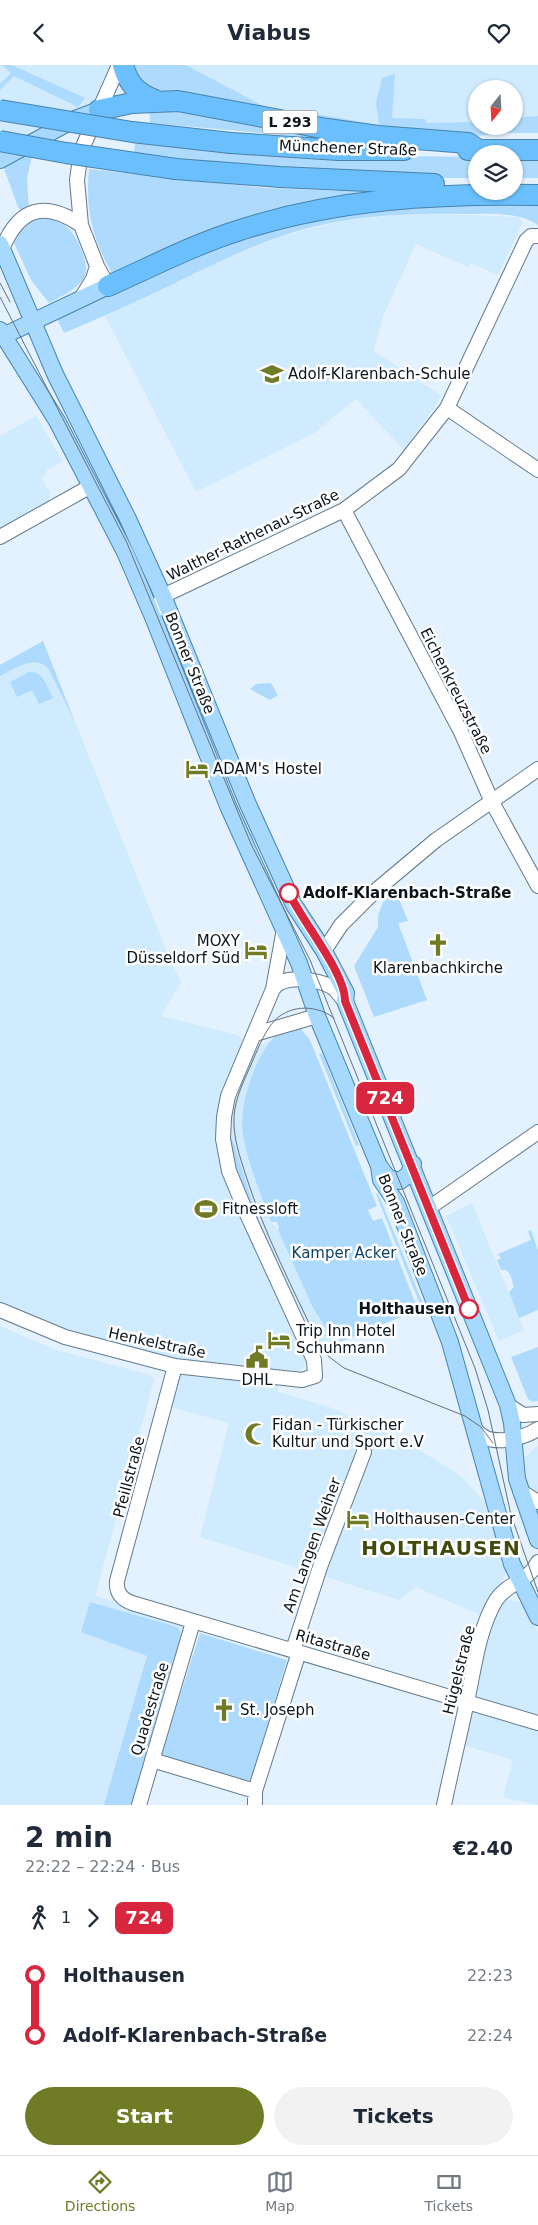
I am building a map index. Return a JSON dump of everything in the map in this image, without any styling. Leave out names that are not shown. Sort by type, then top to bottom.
[{"type":"highway","name":"L 293","points":[[124,65],[131,85],[143,95],[155,100]]},
{"type":"highway","name":"L 293","points":[[99,110],[155,100],[200,104],[296,124],[378,136],[468,143],[471,145]]},
{"type":"highway","name":"Münchener Straße","points":[[0,110],[123,131],[231,143],[338,150],[468,150]]},
{"type":"highway","points":[[8,146],[176,169],[351,181],[468,184]]},
{"type":"highway","name":"Münchener Straße","points":[[523,150],[538,150]]},
{"type":"highway","points":[[523,185],[538,185]]},
{"type":"highway","points":[[108,286],[200,245],[237,231],[289,216],[424,195],[538,195]]},
{"type":"main road","points":[[0,155],[8,146],[99,110]]},
{"type":"main road","points":[[0,160],[8,146]]},
{"type":"main road","name":"Bonner Straße","points":[[1,247],[32,323],[163,596],[246,802],[294,905],[324,951],[346,993],[345,1001],[430,1207],[508,1405],[520,1491],[538,1536]]},
{"type":"main road","points":[[32,323],[108,286]]},
{"type":"main road","name":"Bonner Straße","points":[[32,323],[1,335],[40,392],[125,552],[153,617],[228,806],[284,929],[317,1016],[379,1166],[381,1180],[396,1202],[450,1340],[476,1430],[486,1475],[496,1500],[510,1554],[519,1581],[538,1617]]},
{"type":"main road","points":[[379,1166],[388,1178],[400,1181],[408,1175],[412,1164]]},
{"type":"street","points":[[108,286],[97,266],[81,225],[77,191],[78,166],[81,151],[119,65]]},
{"type":"street","points":[[1,247],[16,223],[34,211],[55,211],[81,225]]},
{"type":"street","name":"Walther-Rathenau-Straße","points":[[153,617],[163,596],[344,510],[399,469],[447,408],[522,249],[534,236]]},
{"type":"street","points":[[80,300],[93,279],[97,266]]},
{"type":"street","points":[[447,408],[538,470]]},
{"type":"street","points":[[0,537],[91,486]]},
{"type":"street","name":"Eichenkreuzstraße","points":[[344,510],[461,732],[492,802],[538,886]]},
{"type":"street","points":[[324,951],[341,925],[374,892],[436,840],[538,769]]},
{"type":"street","points":[[284,929],[273,989],[257,1023],[255,1034],[317,1016]]},
{"type":"street","name":"Bonner Straße","points":[[273,989],[278,982],[286,979],[305,981],[331,987],[345,1001]]},
{"type":"street","name":"Henkelstraße","points":[[0,1310],[65,1337],[176,1366],[302,1380],[313,1378],[317,1370],[314,1360],[255,1234],[229,1171],[226,1156],[223,1127],[228,1096],[239,1065],[255,1034]]},
{"type":"street","points":[[430,1207],[538,1132]]},
{"type":"street","name":"Pfeillstraße","points":[[120,1595],[118,1581],[176,1366]]},
{"type":"street","points":[[508,1405],[523,1415],[538,1414]]},
{"type":"street","points":[[476,1430],[486,1438],[514,1439],[528,1436],[538,1429]]},
{"type":"street","name":"Am Langen Weiher","points":[[255,1805],[255,1791],[325,1553],[364,1452]]},
{"type":"street","points":[[520,1491],[538,1502]]},
{"type":"street","name":"Hügelstraße","points":[[444,1805],[482,1638],[493,1607],[497,1599],[507,1589],[533,1571],[538,1562]]},
{"type":"street","name":"Ritastraße","points":[[120,1595],[132,1603],[193,1622],[538,1723]]},
{"type":"street","name":"Quadestraße","points":[[139,1805],[193,1622]]},
{"type":"street","points":[[152,1760],[255,1791]]},
{"type":"shaded area","points":[[0,65],[110,65],[92,108],[0,153]]},
{"type":"shaded area","points":[[186,65],[538,65],[538,120],[523,121],[523,80],[468,80],[468,125],[379,125],[313,113],[310,116],[269,109]]},
{"type":"shaded area","name":"Adolf-Klarenbach-Schule","points":[[418,213],[518,217],[523,222],[498,275],[471,263],[468,267],[416,244],[383,316],[374,351],[442,396],[404,450],[356,399],[314,433],[196,492],[105,316],[230,257],[286,235],[342,221]]},
{"type":"shaded area","points":[[36,416],[63,461],[47,470],[41,478],[50,492],[48,502],[0,528],[0,436]]},
{"type":"shaded area","points":[[43,641],[170,960],[181,982],[161,1016],[238,1035],[246,1043],[232,1077],[224,1154],[312,1357],[301,1370],[279,1375],[278,1392],[332,1408],[403,1440],[460,1475],[492,1510],[509,1566],[497,1592],[504,1599],[524,1603],[538,1633],[538,1805],[503,1797],[513,1760],[463,1745],[487,1640],[494,1621],[416,1587],[399,1600],[200,1537],[229,1423],[167,1406],[177,1365],[96,1345],[0,1308],[0,665]]},
{"type":"shaded area","points":[[273,1039],[251,1080],[245,1104],[243,1133],[252,1170],[271,1222],[278,1230],[313,1308],[333,1339],[319,1349],[264,1238],[230,1136],[230,1116],[234,1096],[253,1049]]},
{"type":"shaded area","points":[[472,1203],[524,1330],[499,1341],[446,1216]]},
{"type":"shaded area","points":[[0,1326],[53,1349],[150,1375],[154,1380],[95,1596],[181,1621],[187,1632],[136,1805],[0,1805]]},
{"type":"shaded area","points":[[538,1446],[538,1532],[517,1463]]},
{"type":"green space","points":[[2,65],[12,65],[85,98],[78,107],[14,76],[0,90],[0,84],[11,73]]},
{"type":"green space","points":[[133,65],[186,65],[269,109],[309,116],[312,113],[379,125],[376,103],[382,78],[395,74],[392,118],[425,119],[427,123],[468,122],[468,135],[486,135],[467,137],[399,131],[154,97],[141,87]]},
{"type":"green space","points":[[149,106],[371,143],[150,123]]},
{"type":"green space","points":[[538,116],[538,133],[523,133],[523,117]]},
{"type":"green space","points":[[136,138],[337,155],[468,157],[468,178],[396,178],[133,158]]},
{"type":"green space","points":[[33,152],[27,178],[29,209],[22,211],[18,207],[3,166]]},
{"type":"green space","points":[[523,157],[538,157],[538,178],[523,178]]},
{"type":"green space","points":[[89,169],[265,188],[338,191],[350,186],[372,191],[335,199],[115,278],[101,252],[92,226],[88,199]]},
{"type":"green space","points":[[538,196],[538,225],[521,217],[491,214],[394,215],[328,224],[285,235],[256,246],[64,333],[57,319],[210,246],[320,213],[487,200],[523,200],[523,197]]},
{"type":"green space","points":[[44,218],[60,223],[73,233],[80,246],[86,267],[84,278],[77,286],[49,303],[31,280],[14,243],[19,233],[26,226]]},
{"type":"green space","points":[[43,641],[74,720],[48,668],[42,664],[36,662],[24,664],[0,676],[0,665]]},
{"type":"green space","points":[[29,672],[34,672],[42,677],[53,698],[39,704],[32,690],[17,697],[10,682]]},
{"type":"green space","points":[[271,683],[278,695],[270,700],[250,689],[256,684]]},
{"type":"green space","points":[[396,892],[408,921],[398,923],[427,1000],[374,1017],[354,966],[378,927],[378,915],[384,900]]},
{"type":"green space","name":"Kamper Acker","points":[[300,1024],[303,1032],[310,1040],[377,1206],[368,1210],[373,1221],[382,1218],[418,1310],[340,1342],[338,1336],[333,1339],[313,1308],[278,1230],[277,1222],[271,1222],[251,1168],[243,1135],[243,1110],[246,1096],[261,1055],[276,1035]]},
{"type":"green space","points":[[322,1053],[359,1145],[356,1146],[319,1054]]},
{"type":"green space","points":[[230,1136],[258,1220],[254,1219],[234,1168]]},
{"type":"green space","points":[[378,1193],[424,1306],[421,1307],[376,1194]]},
{"type":"green space","points":[[531,1230],[538,1250],[538,1310],[519,1318],[509,1292],[514,1287],[510,1274],[506,1270],[501,1270],[497,1260],[501,1259],[498,1254],[531,1240],[528,1231]]},
{"type":"green space","points":[[538,1347],[538,1401],[533,1402],[528,1399],[511,1357]]},
{"type":"green space","points":[[90,1602],[177,1627],[181,1633],[178,1654],[134,1805],[104,1805],[147,1656],[81,1632]]},
{"type":"green space","points":[[200,1633],[287,1660],[249,1787],[160,1758]]},
{"type":"tram line","points":[[0,283],[10,302]]},
{"type":"tram line","points":[[0,297],[127,543],[251,844],[310,960],[475,1368],[488,1410],[511,1515],[538,1592]]},
{"type":"tram line","points":[[334,1018],[312,1009],[304,1008],[289,1011],[271,1024],[258,1049],[238,1095],[234,1117],[237,1147],[254,1198],[289,1282],[319,1344],[328,1356],[344,1368],[465,1416],[481,1427],[493,1443]]},
{"type":"bus line","name":"724","points":[[289,893],[294,905],[327,956],[346,993],[345,1001],[469,1309]]},
{"type":"place","name":"Adolf-Klarenbach-Schule","points":[[272,374]]},
{"type":"place","name":"ADAM's Hostel","points":[[197,769]]},
{"type":"place","name":"Adolf-Klarenbach-Straße","points":[[289,893]]},
{"type":"place","name":"Klarenbachkirche","points":[[438,945]]},
{"type":"place","name":"MOXY Düsseldorf Süd","points":[[256,950]]},
{"type":"place","name":"Fitnessloft","points":[[206,1209]]},
{"type":"place","name":"Holthausen","points":[[469,1309]]},
{"type":"place","name":"Trip Inn Hotel Schuhmann","points":[[279,1340]]},
{"type":"place","name":"DHL","points":[[257,1357]]},
{"type":"place","name":"Fidan - Türkischer Kultur und Sport e.V","points":[[256,1434]]},
{"type":"place","name":"Holthausen-Center","points":[[358,1519]]},
{"type":"place","name":"St. Joseph","points":[[224,1710]]},
{"type":"district","name":"HOLTHAUSEN","points":[[441,1548]]}]
